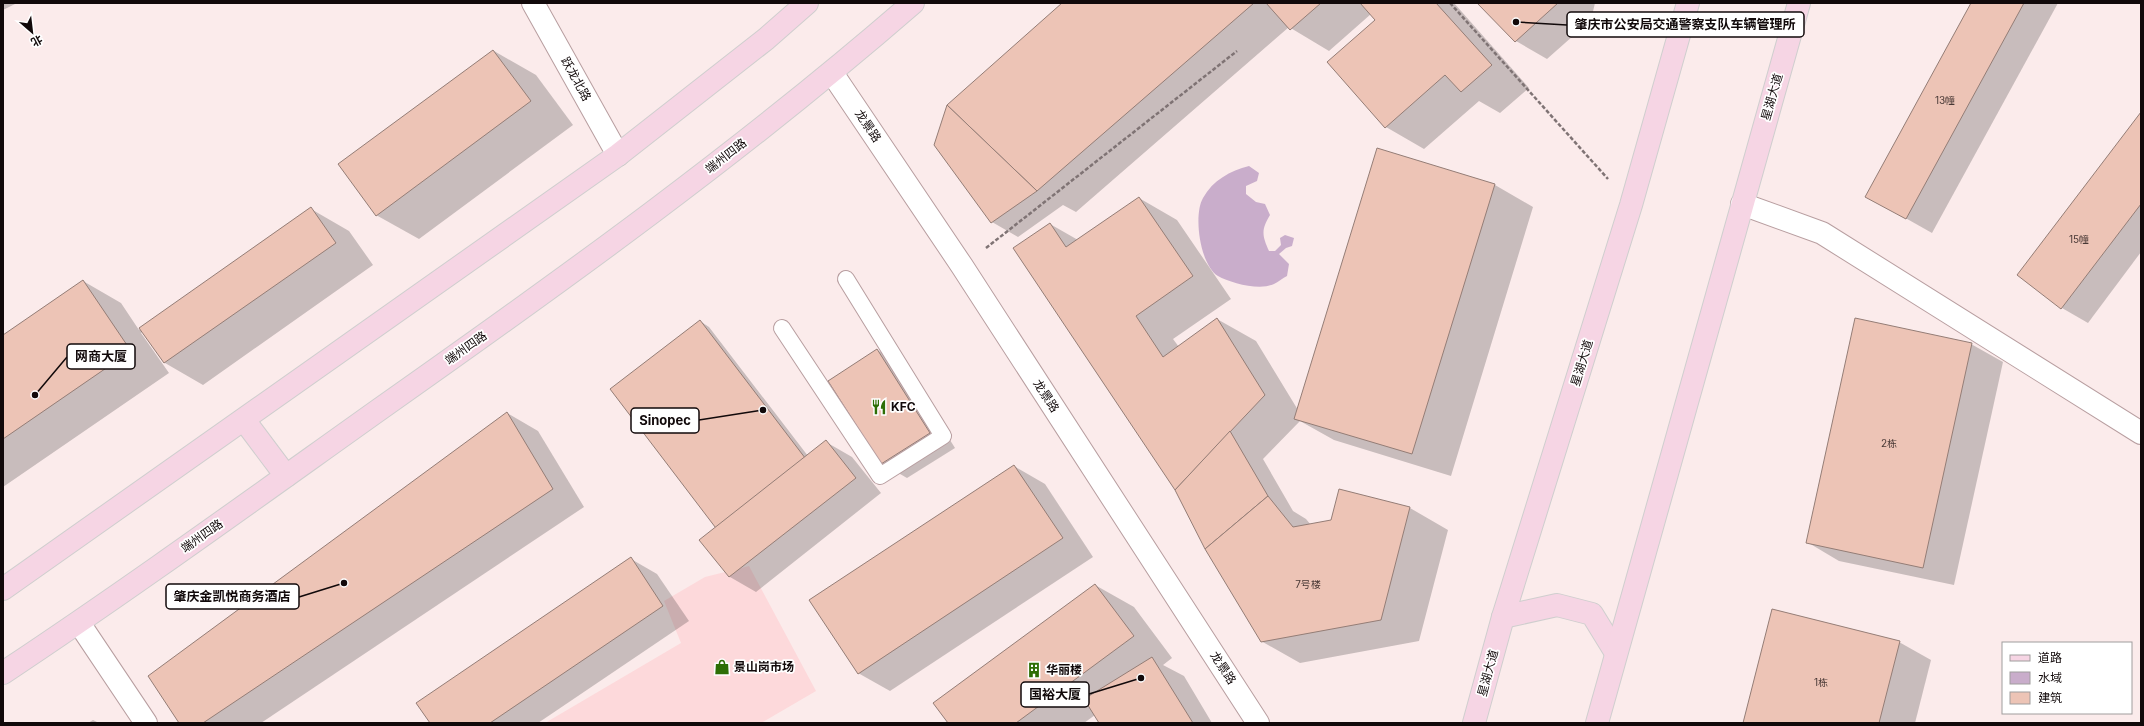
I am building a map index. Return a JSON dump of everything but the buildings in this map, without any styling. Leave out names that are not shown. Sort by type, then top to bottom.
[{"type":"main road","points":[[3,589],[618,155],[766,39],[807,3]]},
{"type":"main road","name":"端州四路","points":[[3,673],[79,623],[655,211],[832,73],[913,3]]},
{"type":"main road","name":"星湖大道","points":[[1474,723],[1503,617],[1631,205],[1688,3]]},
{"type":"main road","name":"星湖大道","points":[[1597,723],[1799,3]]},
{"type":"main road","points":[[244,420],[286,476]]},
{"type":"main road","points":[[1503,617],[1557,605],[1592,614],[1616,654]]},
{"type":"street","name":"跃龙北路","points":[[533,3],[618,155]]},
{"type":"street","name":"龙景路","points":[[832,73],[962,266],[1258,722]]},
{"type":"street","points":[[1742,204],[1822,233],[2141,433]]},
{"type":"street","points":[[79,623],[146,723]]},
{"type":"lane","points":[[782,328],[880,476],[943,436],[846,279]]},
{"type":"path","points":[[1450,3],[1631,205]]},
{"type":"path","points":[[962,266],[1237,50]]},
{"type":"shaded area","name":"景山岗市场","points":[[749,566],[816,691],[761,723],[545,723],[681,643],[664,601],[705,577]]},
{"type":"water","points":[[1249,166],[1259,173],[1257,181],[1246,186],[1246,194],[1256,202],[1265,204],[1270,215],[1264,229],[1264,237],[1269,251],[1275,251],[1281,245],[1280,238],[1285,235],[1294,238],[1292,246],[1286,248],[1279,254],[1289,264],[1287,276],[1274,284],[1261,287],[1245,285],[1223,279],[1218,276],[1207,262],[1200,239],[1200,206],[1207,192],[1223,177]]},
{"type":"place","name":"肇庆市公安局交通警察支队车辆管理所","points":[[1516,22]]},
{"type":"place","name":"网商大厦","points":[[35,395]]},
{"type":"place","name":"KFC","points":[[879,407]]},
{"type":"place","name":"Sinopec","points":[[763,410]]},
{"type":"place","name":"肇庆金凯悦商务酒店","points":[[344,583]]},
{"type":"place","name":"景山岗市场","points":[[722,667]]},
{"type":"place","name":"华丽楼","points":[[1034,670]]},
{"type":"place","name":"国裕大厦","points":[[1141,678]]}]
